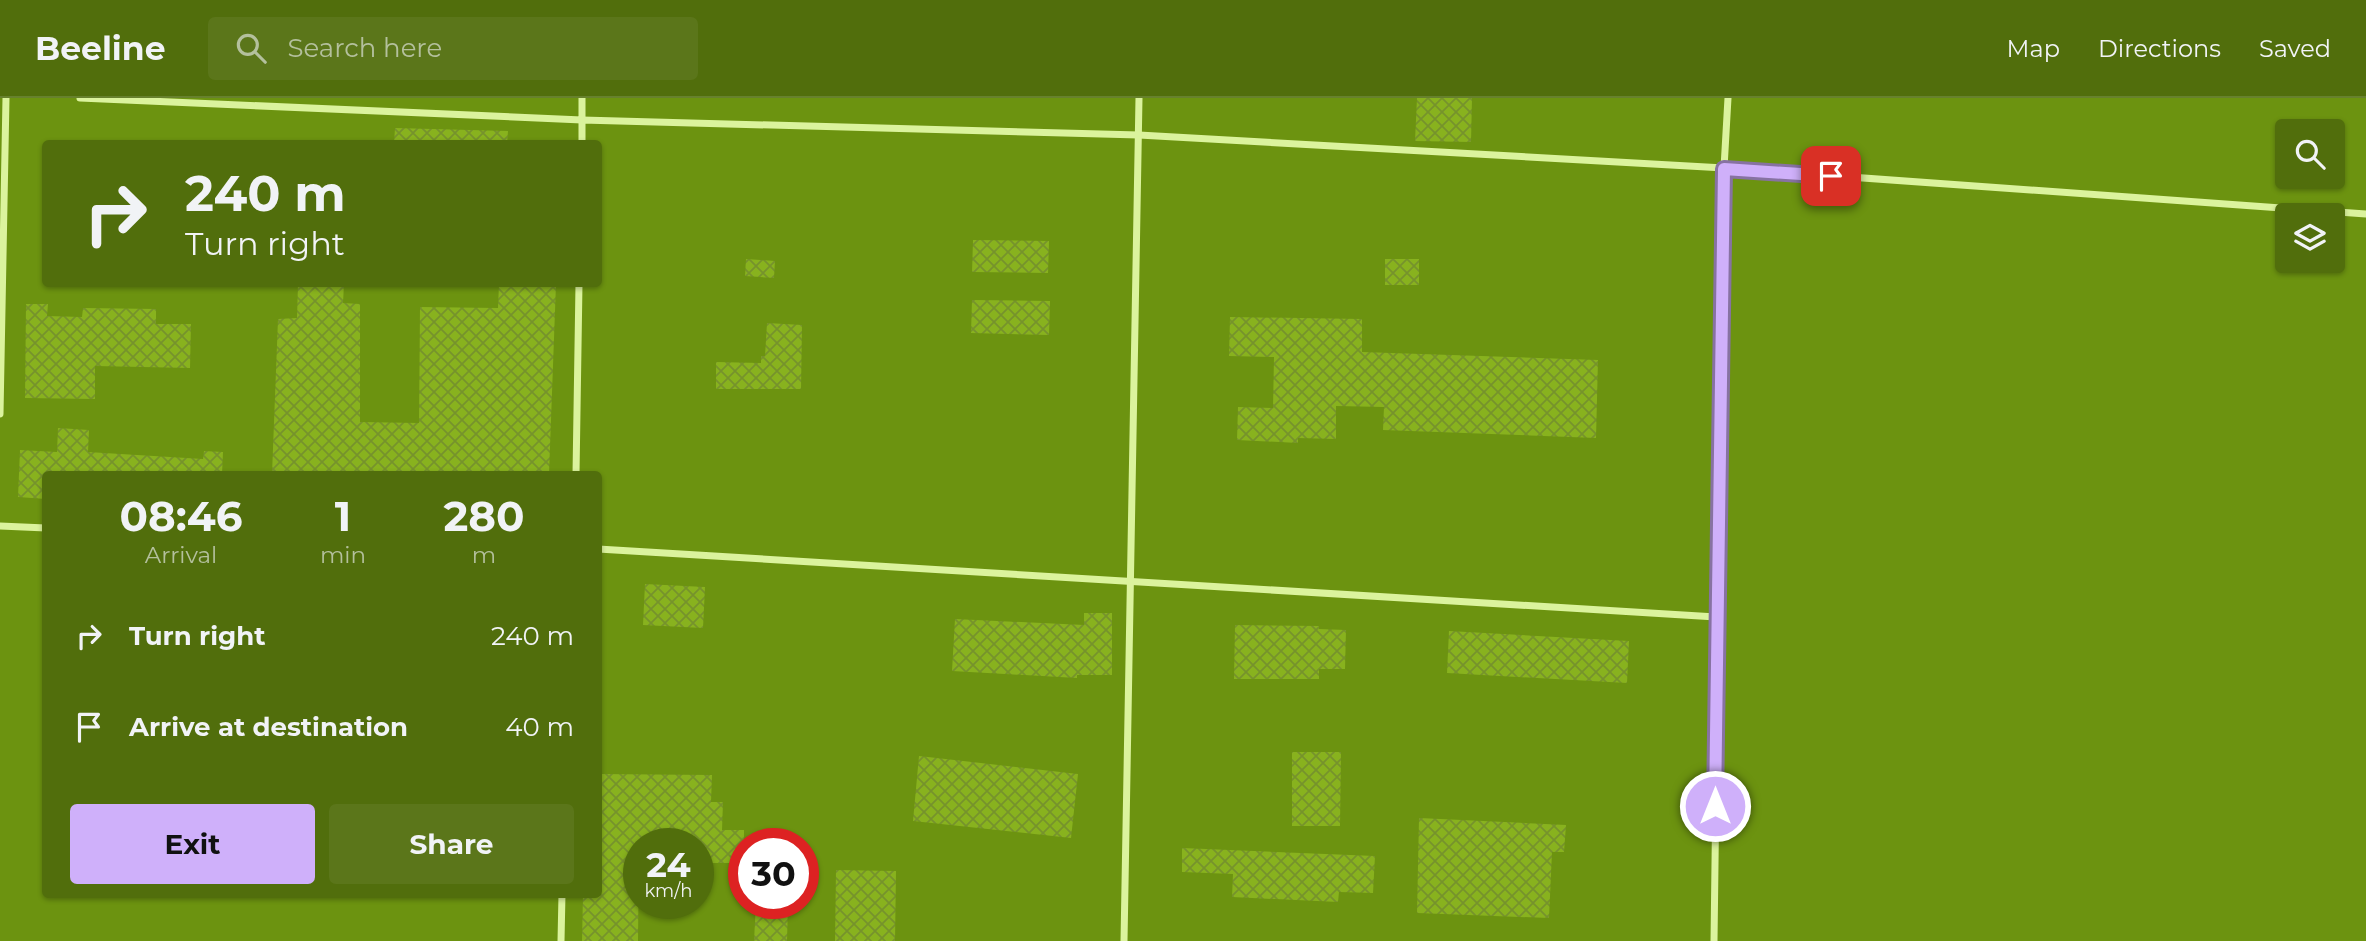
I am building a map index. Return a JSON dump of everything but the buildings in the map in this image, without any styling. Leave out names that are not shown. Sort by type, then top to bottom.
[{"type":"street","points":[[0,414],[6,98]]},
{"type":"street","points":[[80,98],[582,120],[1139,135],[1724,169],[2366,214]]},
{"type":"street","points":[[582,98],[582,140]]},
{"type":"street","points":[[1124,941],[1139,98]]},
{"type":"street","points":[[1714,941],[1716,617],[1724,169],[1728,98]]},
{"type":"street","points":[[576,471],[579,287]]},
{"type":"street","points":[[0,526],[42,528]]},
{"type":"street","points":[[602,550],[1716,617]]},
{"type":"street","points":[[561,941],[562,898]]},
{"type":"route","points":[[1715,806],[1724,169],[1831,176]]}]
